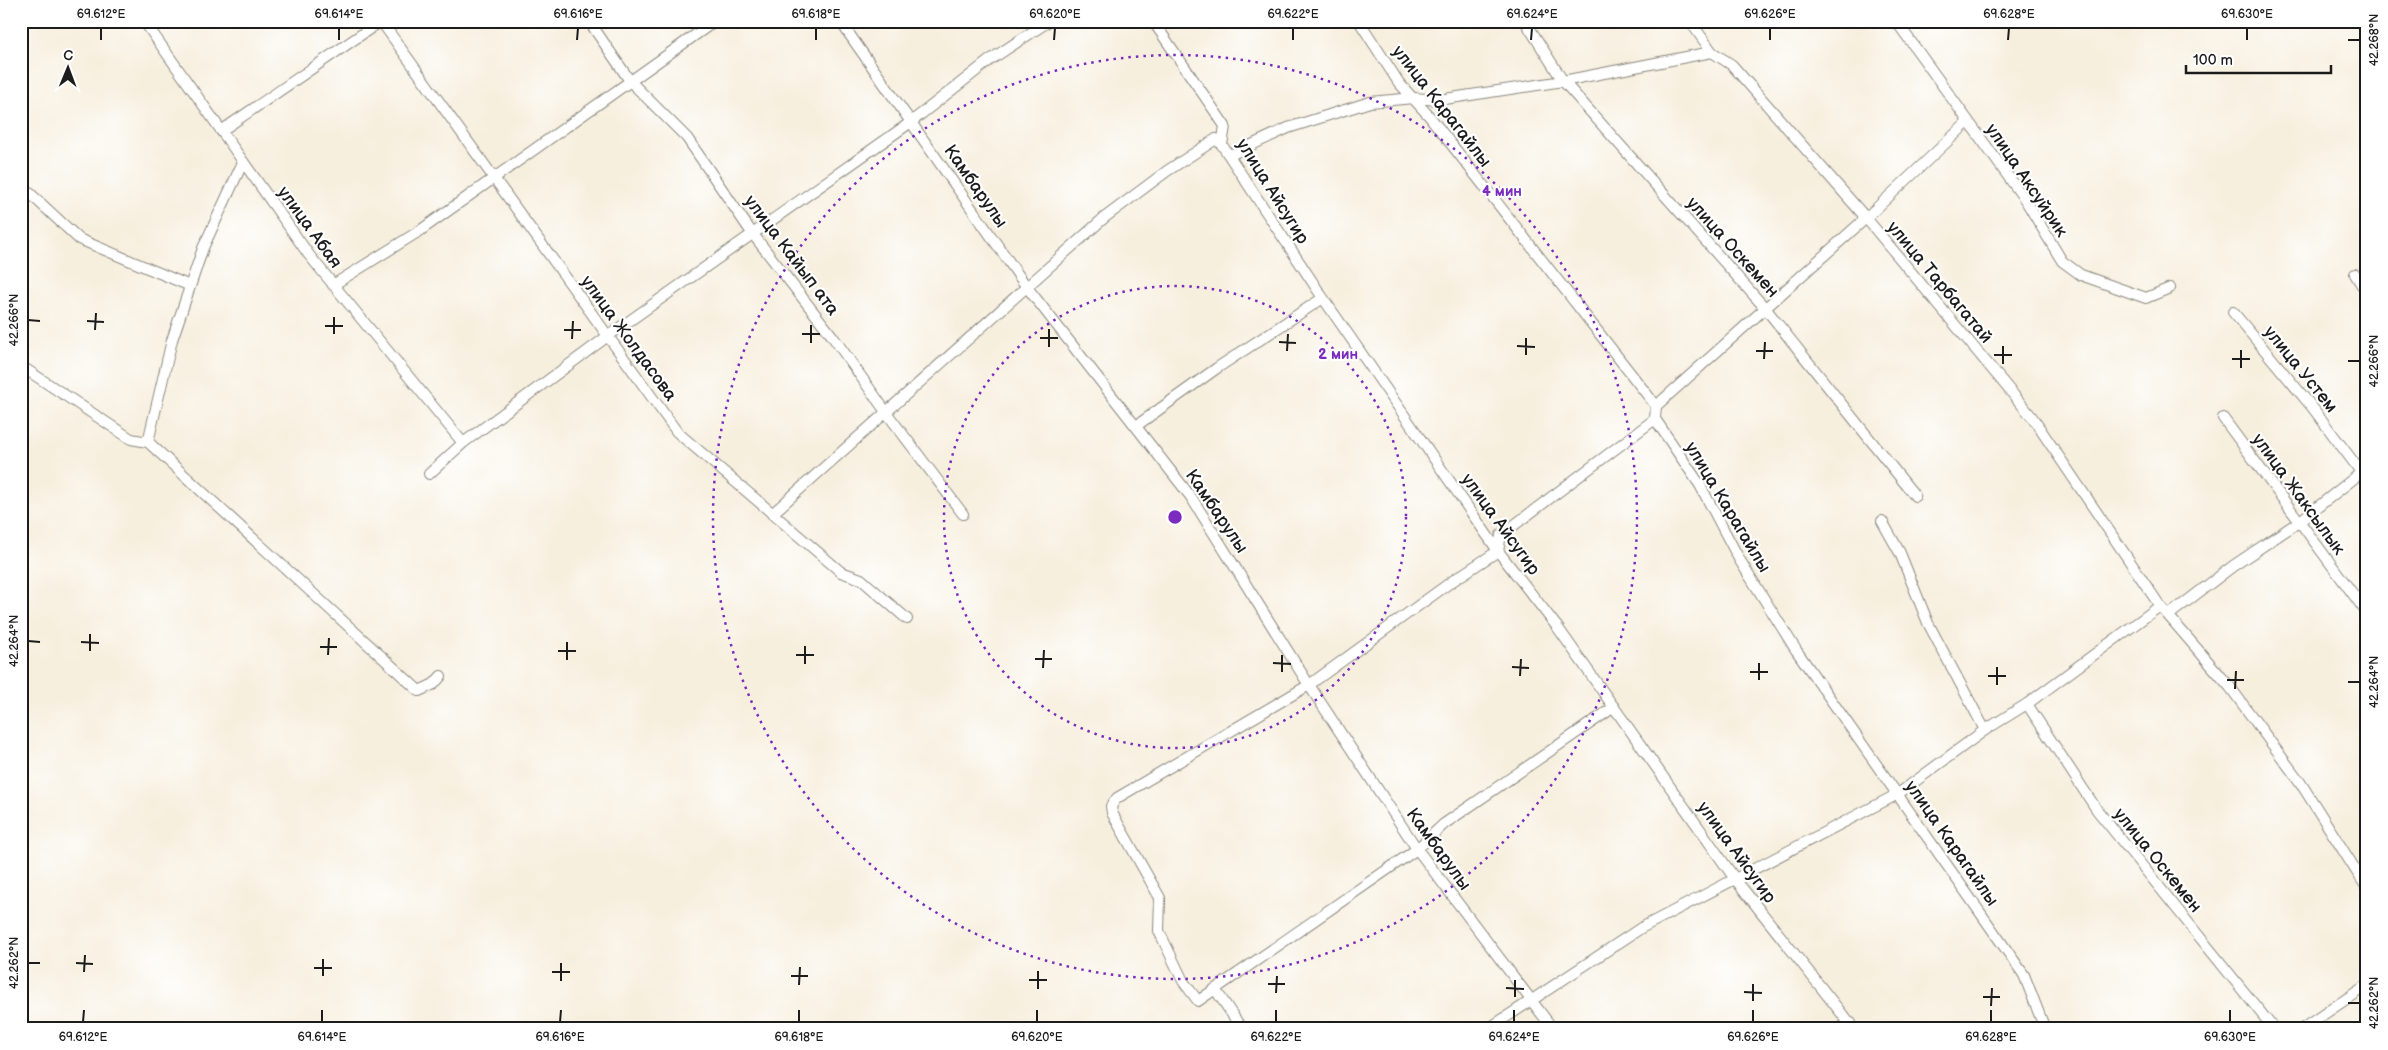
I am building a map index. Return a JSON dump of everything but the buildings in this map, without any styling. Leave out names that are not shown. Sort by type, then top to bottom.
[{"type":"street","name":"улица Абая","points":[[144,21],[309,256],[463,443]]},
{"type":"street","points":[[221,130],[381,21]]},
{"type":"street","name":"улица Жолдасова","points":[[381,21],[492,178],[677,432],[842,572],[861,579],[907,619]]},
{"type":"street","name":"улица Кайып ата","points":[[589,21],[630,81],[687,138],[752,233],[833,336],[886,412],[964,514]]},
{"type":"street","points":[[333,285],[421,230],[715,21]]},
{"type":"street","name":"Камбарулы","points":[[840,21],[1026,286],[1191,497],[1309,685],[1417,849],[1553,1029]]},
{"type":"street","points":[[429,474],[463,443],[608,336],[911,122],[990,60],[1049,21]]},
{"type":"street","name":"улица Айсугир","points":[[1154,21],[1225,126],[1222,145],[1230,154],[1323,298],[1498,551],[1558,628],[1735,879],[1852,1026]]},
{"type":"street","name":"улица Карагайлы","points":[[1359,21],[1399,83],[1414,98],[1656,406]]},
{"type":"street","name":"улица Оскемен","points":[[1525,21],[1563,81],[1766,309],[1915,496]]},
{"type":"street","name":"улица Тарбагатай","points":[[1690,21],[1712,52],[1732,65],[1866,218],[2032,417],[2160,606],[2230,688],[2300,782],[2367,888]]},
{"type":"street","name":"улица Аксуйрик","points":[[1896,21],[2026,200],[2062,261],[2081,275],[2146,298],[2170,288]]},
{"type":"street","points":[[1230,154],[1288,128],[1370,102],[1414,98],[1438,100],[1563,81],[1712,52]]},
{"type":"street","points":[[1614,707],[1444,824],[1417,849],[1198,1001],[1183,981],[1159,931],[1160,898],[1112,813],[1111,806],[1116,798],[1309,685],[1443,588],[1498,551],[1500,535],[1655,419],[1656,406],[1866,218],[1968,122]]},
{"type":"street","points":[[772,514],[1104,218],[1167,171],[1216,139],[1222,145]]},
{"type":"street","points":[[148,442],[172,340],[190,286],[203,248],[243,162]]},
{"type":"street","points":[[21,185],[79,239],[190,286]]},
{"type":"street","points":[[2355,274],[2367,293]]},
{"type":"street","points":[[1136,426],[1217,368],[1323,298]]},
{"type":"street","name":"улица Устем","points":[[2233,312],[2364,470]]},
{"type":"street","points":[[21,366],[131,439],[148,442],[419,692],[434,684],[441,676]]},
{"type":"street","name":"улица Жаксылык","points":[[2223,418],[2367,613]]},
{"type":"street","name":"улица Карагайлы","points":[[1655,419],[1700,485],[1739,560],[1796,650],[2024,975],[2045,1029]]},
{"type":"street","points":[[2169,615],[2233,566],[2300,521],[2364,470]]},
{"type":"street","points":[[1882,520],[1900,553],[1928,623],[1985,730]]},
{"type":"street","points":[[1488,1029],[1641,928],[1898,794],[1985,730],[2027,704],[2160,606]]},
{"type":"street","name":"улица Оскемен","points":[[2027,704],[2097,810],[2274,1029]]},
{"type":"street","points":[[2302,1029],[2367,985]]},
{"type":"street","points":[[1215,989],[1242,1029]]},
{"type":"street","points":[[1838,1029],[1852,1026]]}]
